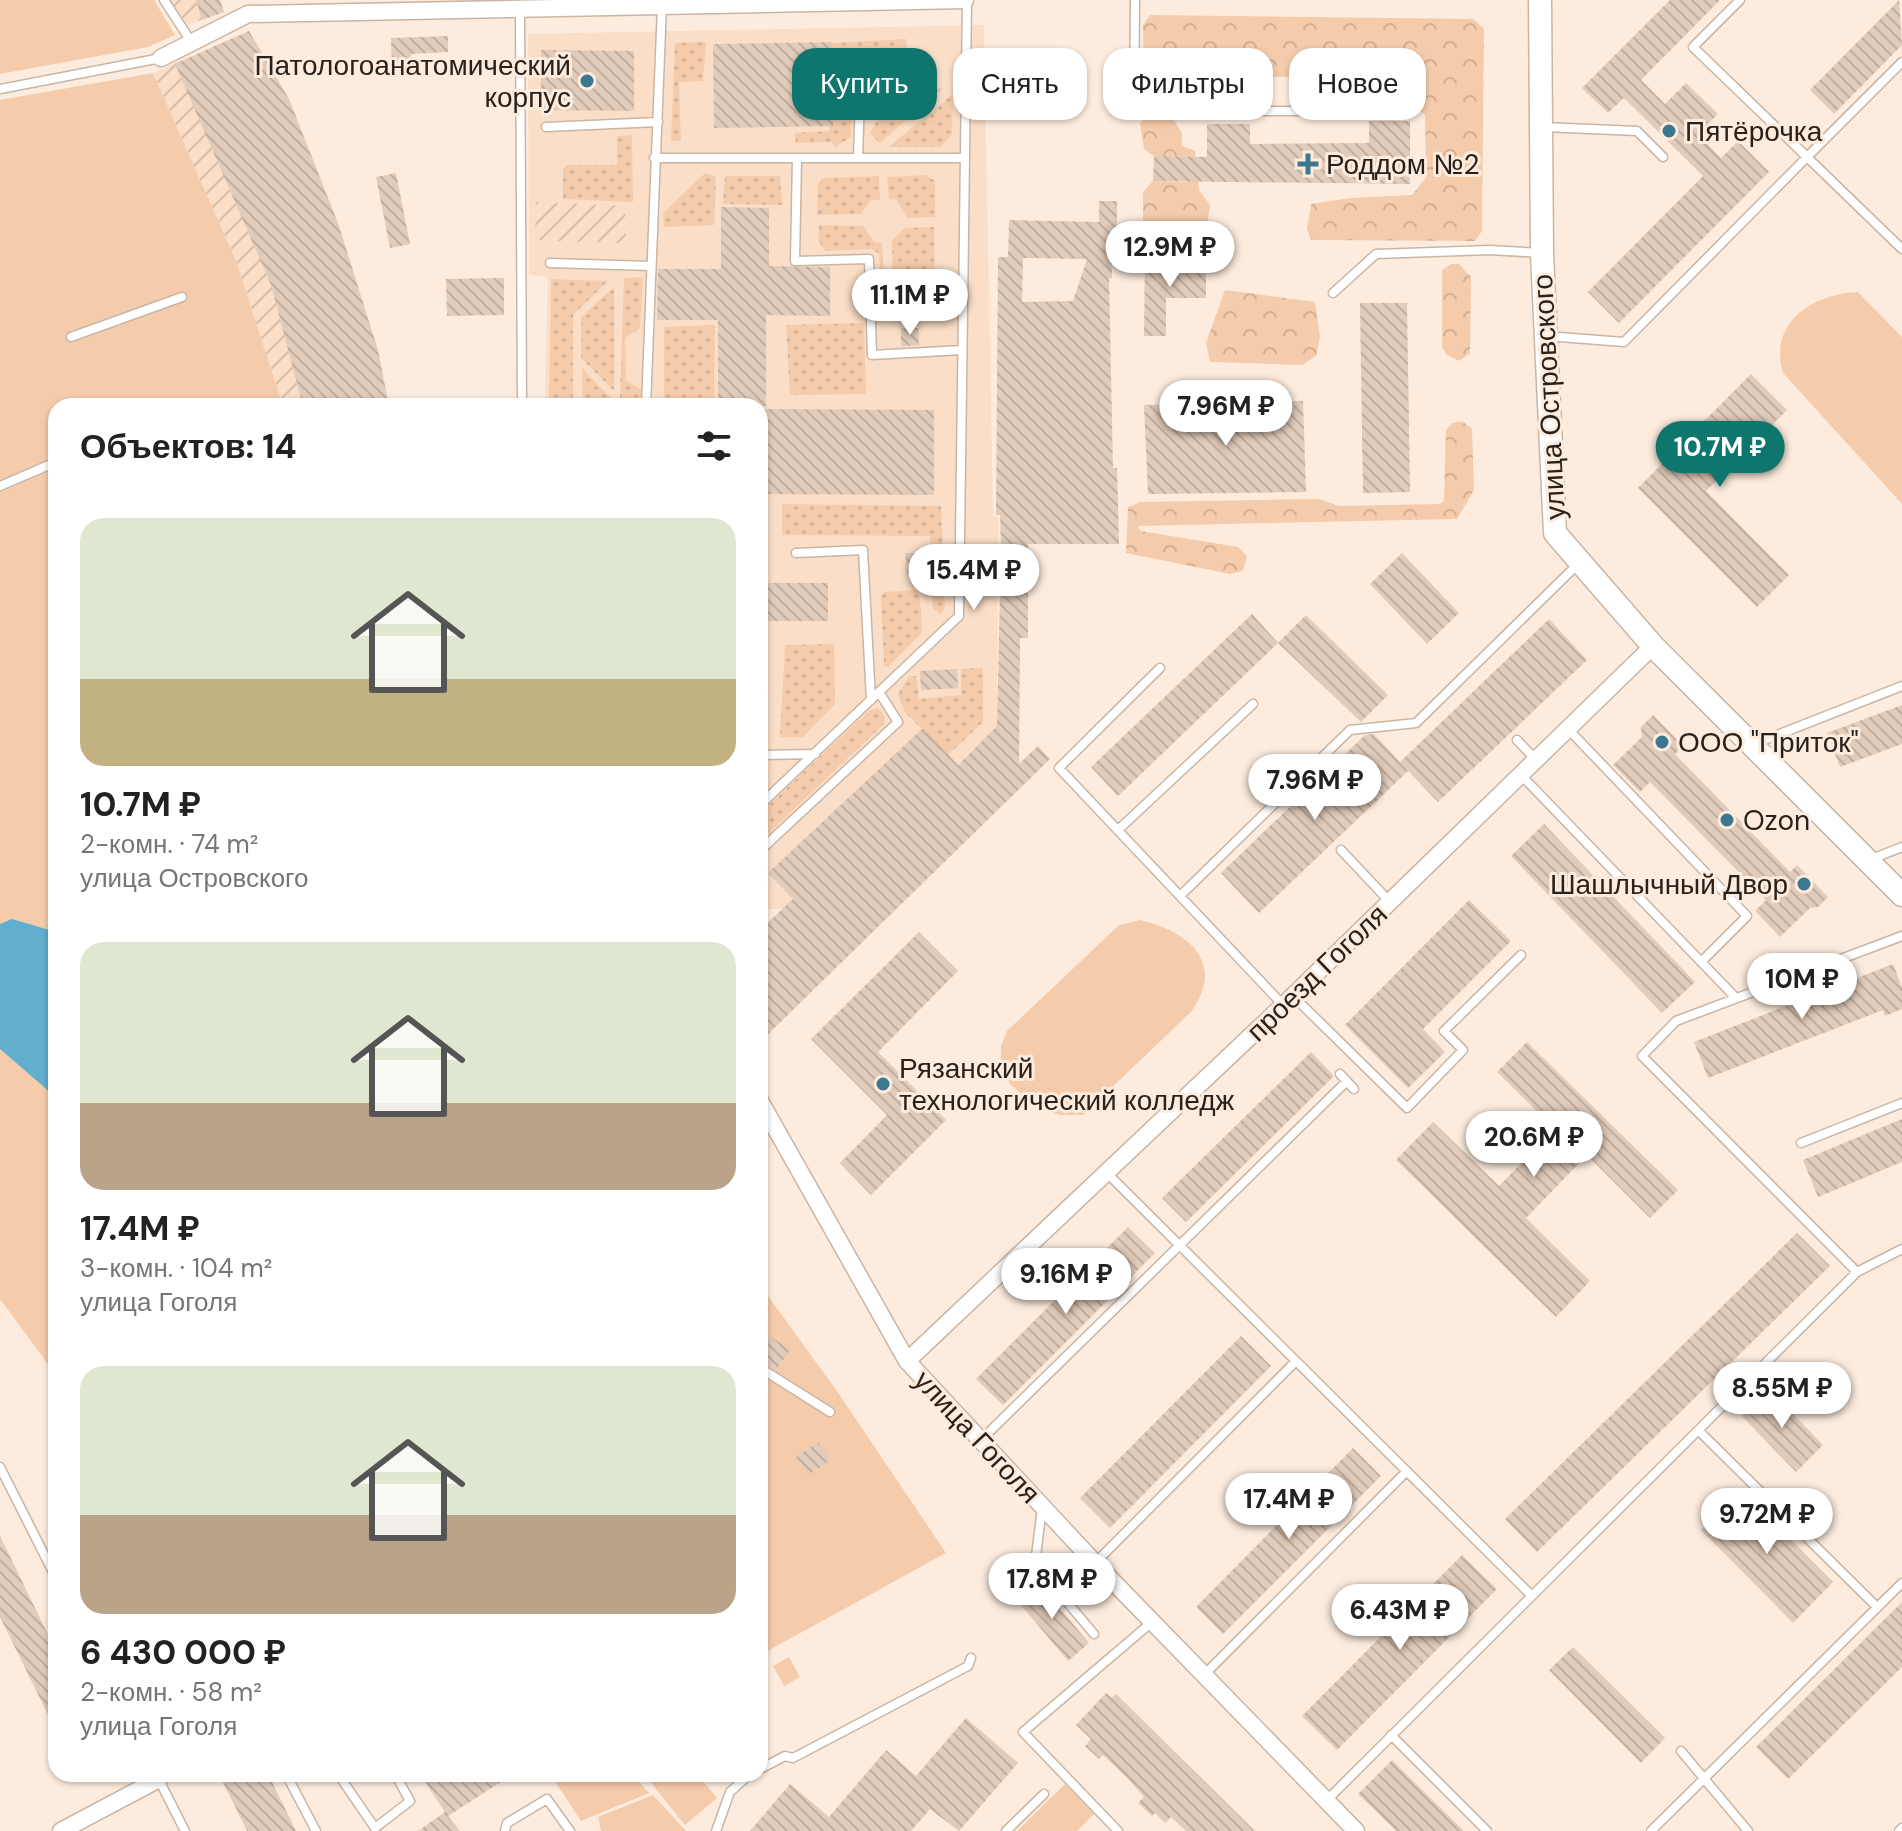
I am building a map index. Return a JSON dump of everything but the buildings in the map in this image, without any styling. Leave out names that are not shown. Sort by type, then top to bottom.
[{"type":"street","points":[[161,58],[248,14],[299,6],[520,7],[966,0]]},
{"type":"street","name":"улица Островского","points":[[1540,0],[1542,253],[1555,533],[1653,646],[1902,895]]},
{"type":"street","name":"проезд Гоголя","points":[[907,1361],[1288,1001],[1653,646]]},
{"type":"street","name":"улица Гоголя","points":[[768,1115],[907,1361],[1095,1563],[1356,1831]]},
{"type":"street","points":[[61,1831],[150,1782]]},
{"type":"lane","points":[[164,0],[192,43]]},
{"type":"lane","points":[[768,798],[959,616],[966,0]]},
{"type":"lane","points":[[1135,0],[1134,111],[1289,111]]},
{"type":"lane","points":[[1740,0],[1693,47],[1902,249]]},
{"type":"lane","points":[[646,398],[662,5]]},
{"type":"lane","points":[[520,7],[522,398]]},
{"type":"lane","points":[[0,89],[161,58]]},
{"type":"lane","points":[[1545,336],[1624,342],[1902,62]]},
{"type":"lane","points":[[858,158],[859,120]]},
{"type":"lane","points":[[546,127],[658,122]]},
{"type":"lane","points":[[1540,127],[1637,131],[1663,157]]},
{"type":"lane","points":[[654,158],[965,158]]},
{"type":"lane","points":[[797,158],[795,261],[869,259],[872,355],[962,350]]},
{"type":"lane","points":[[1333,293],[1376,254],[1490,250],[1542,253]]},
{"type":"lane","points":[[550,263],[650,266]]},
{"type":"lane","points":[[71,337],[182,297]]},
{"type":"lane","points":[[0,486],[48,465]]},
{"type":"lane","points":[[796,553],[863,550],[871,700]]},
{"type":"lane","points":[[1180,896],[1350,730],[1416,723],[1578,563]]},
{"type":"lane","points":[[1160,668],[1059,768],[1180,896],[1288,1001],[1407,1108],[1463,1050],[1444,1031],[1521,955]]},
{"type":"lane","points":[[1750,745],[1902,686]]},
{"type":"lane","points":[[768,843],[898,722],[879,692]]},
{"type":"lane","points":[[1118,830],[1253,704]]},
{"type":"lane","points":[[1569,730],[1747,916],[1701,962]]},
{"type":"lane","points":[[1517,740],[1537,761]]},
{"type":"lane","points":[[768,755],[815,754]]},
{"type":"lane","points":[[1522,776],[1736,998]]},
{"type":"lane","points":[[1867,861],[1902,847]]},
{"type":"lane","points":[[1341,850],[1391,902]]},
{"type":"lane","points":[[1857,1272],[1642,1056],[1676,1021],[1902,936]]},
{"type":"lane","points":[[980,1442],[1180,1245],[1343,1078],[1354,1089]]},
{"type":"lane","points":[[1801,1143],[1902,1103]]},
{"type":"lane","points":[[1106,1172],[1531,1595]]},
{"type":"lane","points":[[1326,1801],[1857,1272],[1902,1249]]},
{"type":"lane","points":[[1095,1563],[1296,1361]]},
{"type":"lane","points":[[770,1374],[830,1412]]},
{"type":"lane","points":[[1698,1430],[1877,1607]]},
{"type":"lane","points":[[0,1467],[48,1557]]},
{"type":"lane","points":[[1204,1675],[1407,1471]]},
{"type":"lane","points":[[1042,1507],[1035,1564],[1094,1634]]},
{"type":"lane","points":[[1651,1831],[1902,1583]]},
{"type":"lane","points":[[1118,1831],[1023,1732],[1153,1621]]},
{"type":"lane","points":[[768,1765],[785,1756],[793,1758],[955,1673],[968,1666],[971,1658]]},
{"type":"lane","points":[[1391,1735],[1487,1831]]},
{"type":"lane","points":[[1681,1751],[1702,1780],[1748,1831]]},
{"type":"lane","points":[[164,1782],[185,1831]]},
{"type":"lane","points":[[290,1782],[316,1831]]},
{"type":"lane","points":[[343,1782],[375,1828],[410,1801],[399,1782]]},
{"type":"lane","points":[[716,1831],[730,1792],[741,1782]]},
{"type":"lane","points":[[1006,1831],[1044,1794]]},
{"type":"lane","points":[[505,1831],[507,1823],[547,1799],[570,1831]]},
{"type":"shaded area","points":[[170,0],[220,0],[224,12],[187,25]]},
{"type":"shaded area","points":[[984,25],[984,48],[953,48],[953,120],[986,120],[993,516],[998,517],[997,726],[825,893],[825,908],[768,909],[768,398],[545,398],[548,277],[529,275],[528,34]]},
{"type":"shaded area","points":[[249,31],[289,99],[386,398],[280,398],[236,261],[153,73]]},
{"type":"shaded area","points":[[536,202],[625,206],[626,243],[535,240]]},
{"type":"green space","points":[[0,0],[154,0],[175,35],[148,47],[0,74]]},
{"type":"green space","points":[[1150,15],[1473,19],[1484,29],[1482,231],[1475,241],[1311,240],[1307,229],[1311,204],[1350,198],[1412,195],[1426,178],[1426,48],[1289,48],[1289,77],[1273,77],[1273,48],[1143,48],[1143,25]]},
{"type":"green space","points":[[906,39],[906,48],[832,48],[832,43]]},
{"type":"green space","points":[[706,42],[703,81],[679,82],[681,141],[671,141],[675,43]]},
{"type":"green space","points":[[153,73],[236,261],[280,398],[48,398],[48,1364],[0,1299],[0,100]]},
{"type":"green space","points":[[953,94],[952,134],[941,147],[889,147],[922,120],[937,120],[937,107]]},
{"type":"green space","points":[[829,120],[851,120],[851,137],[835,147],[832,142],[796,143],[795,133],[829,131]]},
{"type":"green space","points":[[906,120],[880,143],[870,133],[877,121]]},
{"type":"green space","points":[[1144,120],[1174,120],[1182,133],[1182,146],[1195,151],[1199,190],[1210,205],[1207,226],[1197,234],[1148,236],[1143,220],[1143,192],[1153,181],[1187,182],[1188,157],[1154,156],[1144,149],[1140,123]]},
{"type":"green space","points":[[632,135],[633,202],[563,199],[563,169],[567,165],[617,165],[617,136]]},
{"type":"green space","points":[[705,173],[716,177],[714,225],[664,227],[663,213]]},
{"type":"green space","points":[[926,175],[935,181],[935,217],[907,218],[896,199],[889,200],[887,177]]},
{"type":"green space","points":[[725,176],[780,176],[782,205],[723,204]]},
{"type":"green space","points":[[879,176],[880,200],[871,200],[861,214],[817,215],[818,184],[823,178]]},
{"type":"green space","points":[[819,225],[864,226],[874,242],[882,243],[885,299],[881,298],[879,254],[872,249],[825,251],[818,240]]},
{"type":"green space","points":[[934,227],[935,282],[916,301],[894,301],[892,241],[904,228]]},
{"type":"green space","points":[[1451,264],[1459,264],[1471,277],[1470,353],[1459,361],[1447,355],[1442,347],[1442,270]]},
{"type":"green space","points":[[643,277],[640,328],[625,338],[626,380],[641,390],[641,398],[620,397],[624,278]]},
{"type":"green space","points":[[551,279],[608,281],[573,315],[573,398],[549,398]]},
{"type":"green space","points":[[614,287],[614,391],[581,358],[581,317]]},
{"type":"green space","points":[[1225,290],[1315,302],[1320,337],[1316,356],[1302,365],[1210,362],[1206,343]]},
{"type":"green space","points":[[1858,292],[1902,337],[1902,504],[1783,373],[1780,355],[1782,339],[1788,325],[1798,314],[1825,298]]},
{"type":"green space","points":[[864,323],[866,394],[790,395],[786,325]]},
{"type":"green space","points":[[715,325],[714,398],[664,398],[664,327]]},
{"type":"green space","points":[[582,368],[611,398],[583,398]]},
{"type":"green space","points":[[1462,421],[1472,429],[1474,490],[1457,519],[1138,526],[1141,531],[1238,547],[1247,556],[1243,571],[1230,574],[1126,553],[1128,507],[1140,502],[1319,499],[1339,506],[1439,504],[1444,501],[1446,430],[1452,423]]},
{"type":"green space","points":[[782,504],[941,506],[945,607],[941,614],[933,609],[930,536],[782,535]]},
{"type":"green space","points":[[915,590],[920,597],[922,633],[888,667],[884,665],[881,596],[885,592]]},
{"type":"green space","points":[[834,644],[835,704],[803,737],[780,737],[785,645]]},
{"type":"green space","points":[[983,668],[983,722],[948,755],[904,711],[898,694],[909,676],[916,676],[919,699],[961,695],[961,669]]},
{"type":"green space","points":[[878,708],[885,717],[883,725],[768,833],[768,806],[869,711]]},
{"type":"green space","points":[[1140,920],[1186,940],[1203,963],[1205,977],[1192,1011],[1083,1115],[1060,1115],[1037,1108],[1010,1084],[1001,1063],[1001,1046],[1007,1031],[1119,925]]},
{"type":"green space","points":[[768,1296],[837,1391],[946,1553],[768,1651]]},
{"type":"green space","points":[[789,1657],[800,1677],[784,1686],[773,1666]]},
{"type":"green space","points":[[555,1782],[639,1782],[649,1793],[581,1821]]},
{"type":"green space","points":[[650,1782],[704,1782],[717,1798],[685,1825]]},
{"type":"green space","points":[[1065,1784],[1094,1814],[1077,1831],[1017,1831]]},
{"type":"green space","points":[[653,1795],[686,1831],[601,1831],[598,1817]]},
{"type":"water","points":[[12,919],[48,930],[48,1090],[0,1049],[0,924]]},
{"type":"place","name":"Патологоанатомический корпус","points":[[587,81]]},
{"type":"place","name":"Пятёрочка","points":[[1669,131]]},
{"type":"place","name":"Роддом №2","points":[[1308,164]]},
{"type":"place","name":"ООО \"Приток\"","points":[[1662,742]]},
{"type":"place","name":"Ozon","points":[[1727,820]]},
{"type":"place","name":"Шашлычный Двор","points":[[1804,884]]},
{"type":"place","name":"Рязанский технологический колледж","points":[[883,1084]]}]
